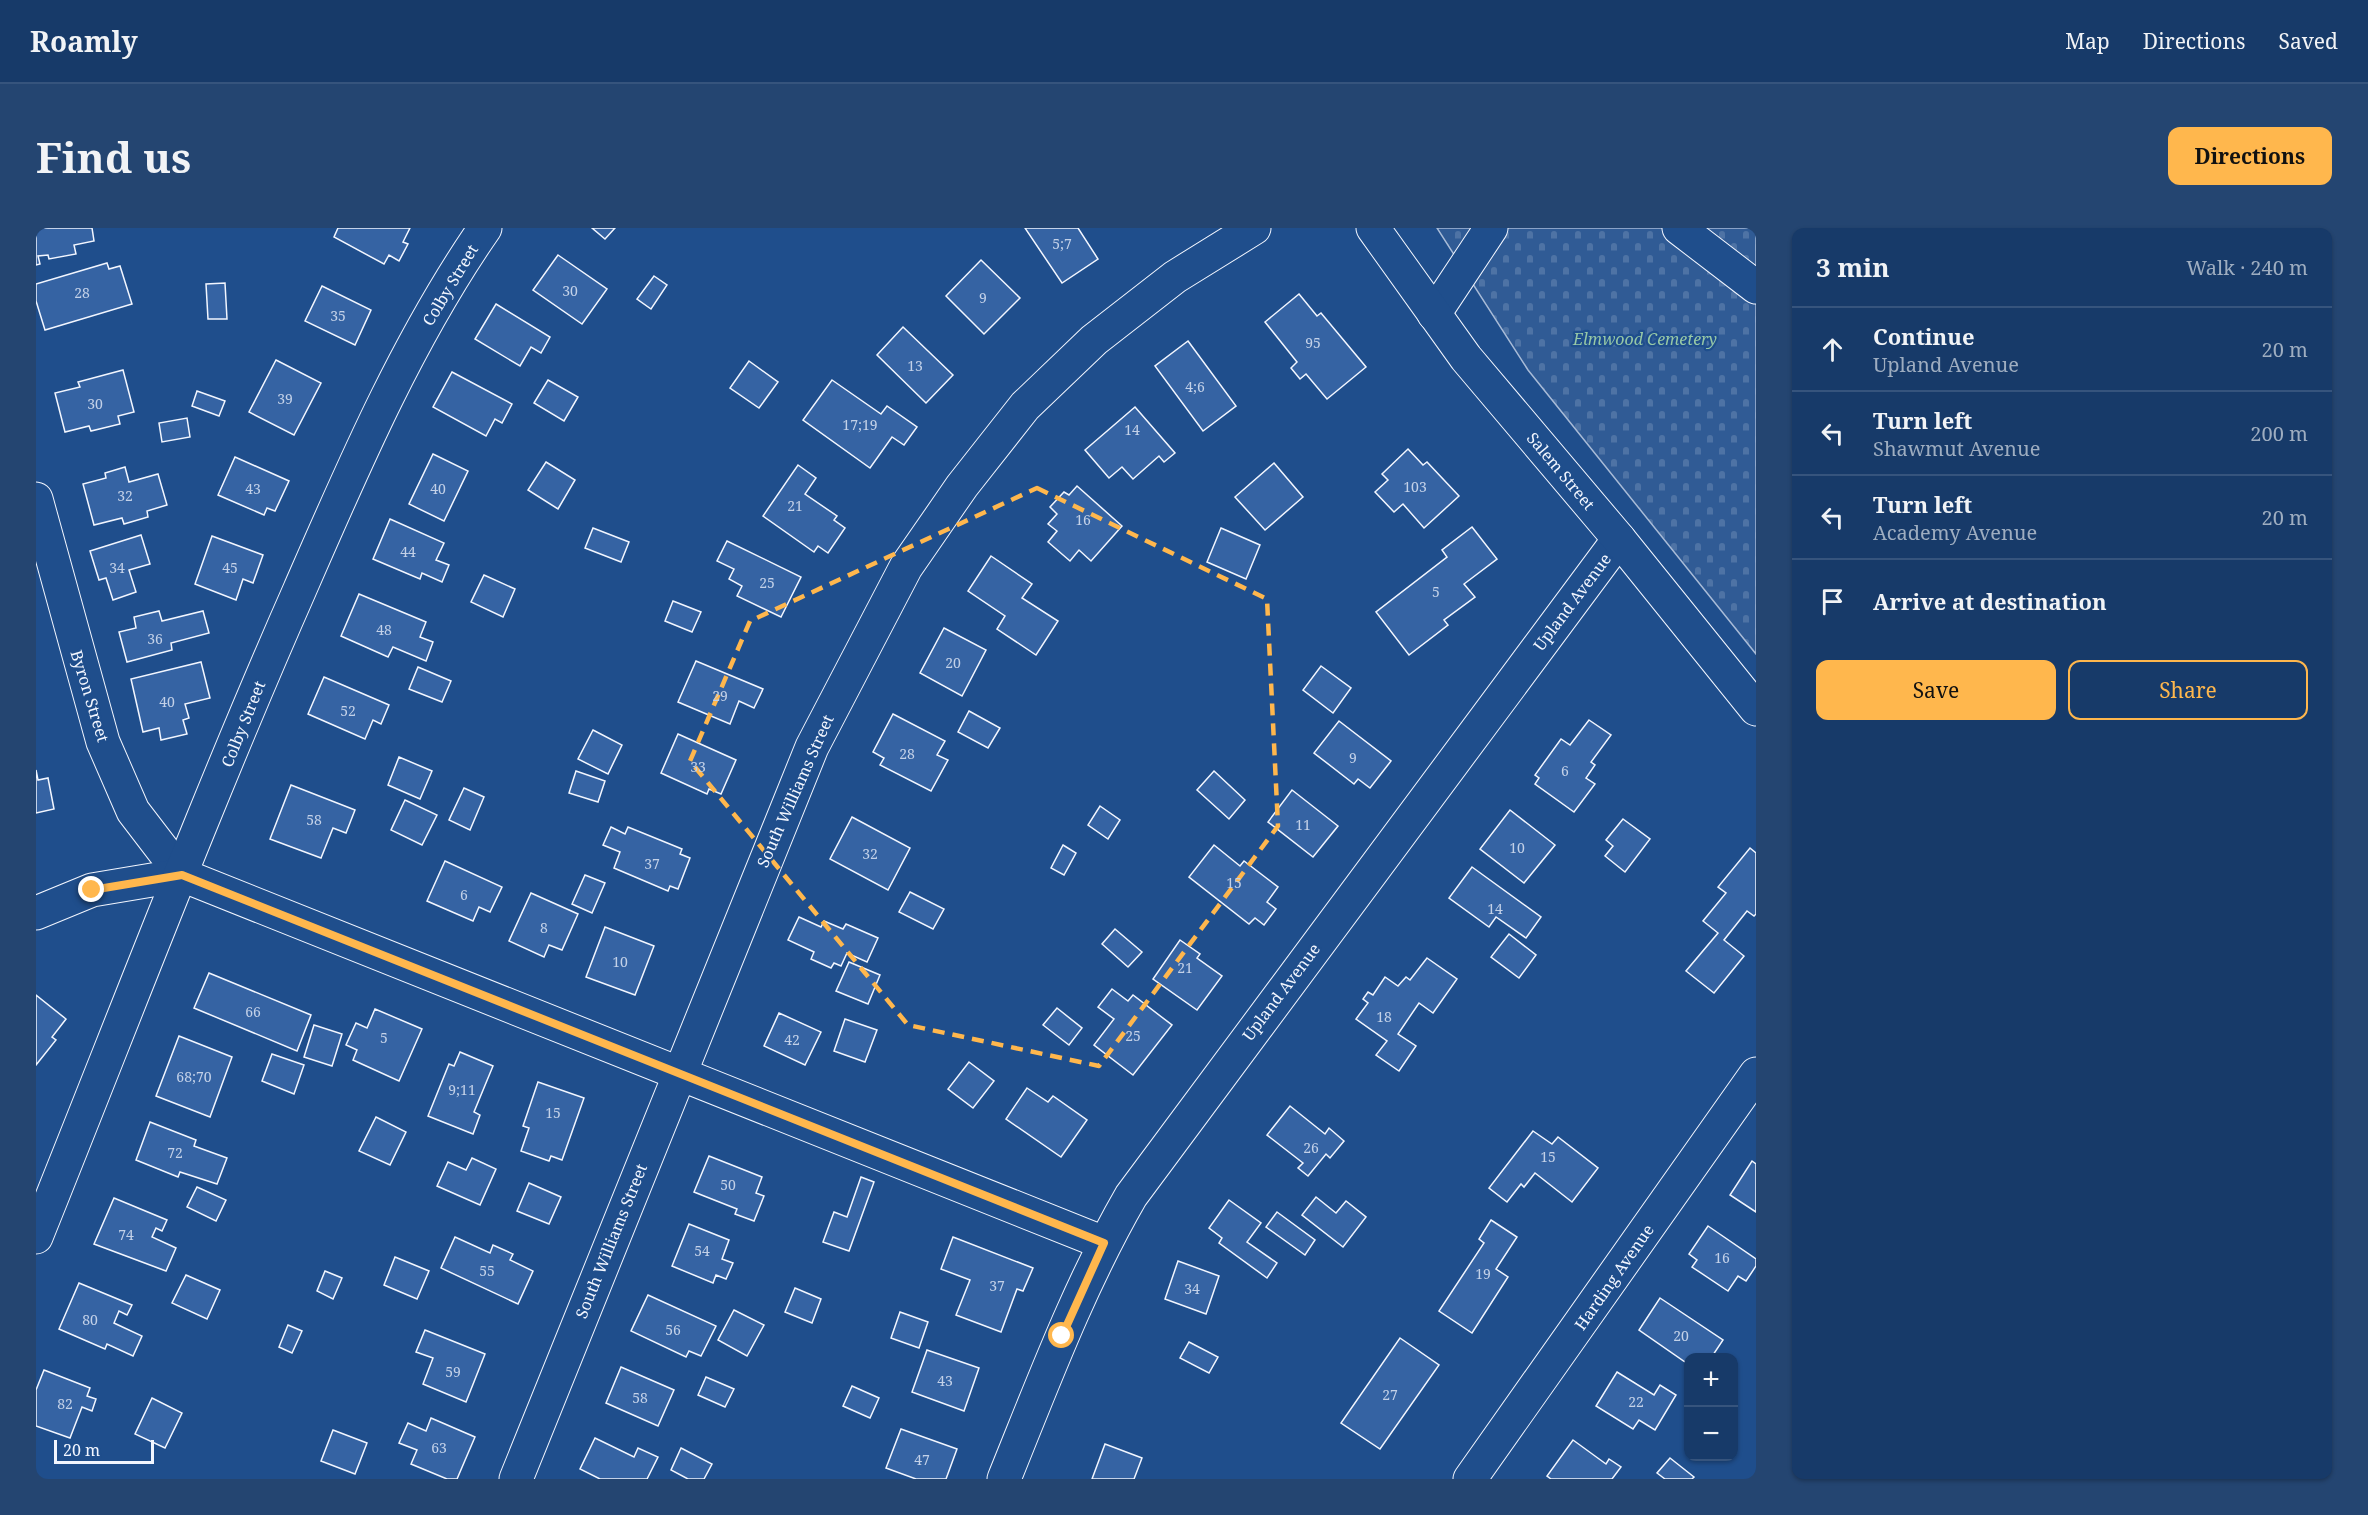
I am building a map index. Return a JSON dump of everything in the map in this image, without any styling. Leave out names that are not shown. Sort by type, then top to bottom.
[{"type":"street","name":"Colby Street","points":[[36,1237],[270,658],[359,457],[415,345],[458,267],[485,228]]},
{"type":"street","name":"South Williams Street","points":[[516,1479],[812,747],[906,567],[962,486],[1025,406],[1094,340],[1175,277],[1254,228]]},
{"type":"street","name":"Salem Street","points":[[1373,228],[1466,358],[1619,539],[1756,709]]},
{"type":"street","points":[[1434,314],[1491,228]]},
{"type":"street","points":[[1679,228],[1756,287]]},
{"type":"street","name":"Byron Street","points":[[36,499],[103,741],[133,811],[182,875]]},
{"type":"street","name":"Upland Avenue","points":[[1004,1479],[1062,1336],[1104,1243],[1131,1196],[1167,1144],[1619,539]]},
{"type":"street","points":[[36,912],[92,890],[182,875],[1104,1243]]},
{"type":"street","name":"Harding Avenue","points":[[1470,1479],[1756,1074]]},
{"type":"highlighted area","points":[[1037,488],[1267,599],[1278,826],[1099,1066],[908,1025],[690,761],[750,621]]},
{"type":"green space","name":"Elmwood Cemetery","points":[[1437,228],[1756,228],[1756,654],[1528,370]]},
{"type":"building","points":[[36,228],[92,228],[94,241],[74,245],[76,254],[49,259],[48,255],[38,256],[40,264],[36,265]]},
{"type":"building","points":[[338,228],[410,228],[403,242],[408,244],[399,261],[389,255],[384,264],[334,237]]},
{"type":"building","points":[[592,228],[615,228],[605,239]]},
{"type":"building","points":[[1025,228],[1078,228],[1098,259],[1062,283]]},
{"type":"building","points":[[558,255],[607,289],[582,324],[533,290]]},
{"type":"building","points":[[981,260],[1020,298],[984,334],[946,296]]},
{"type":"building","points":[[107,263],[109,269],[120,266],[132,304],[45,330],[36,301],[36,284]]},
{"type":"building","points":[[654,276],[667,285],[651,309],[637,299]]},
{"type":"building","points":[[225,283],[227,319],[208,319],[206,284]]},
{"type":"building","points":[[322,286],[371,310],[355,345],[305,321]]},
{"type":"building","points":[[1299,294],[1317,316],[1321,313],[1366,367],[1327,399],[1306,374],[1300,379],[1291,368],[1297,362],[1265,322]]},
{"type":"building","points":[[496,304],[550,337],[541,353],[531,347],[520,366],[475,339]]},
{"type":"building","points":[[903,327],[953,375],[926,403],[877,355]]},
{"type":"building","points":[[1188,341],[1236,406],[1203,431],[1155,366]]},
{"type":"building","points":[[276,360],[321,383],[294,435],[249,412]]},
{"type":"building","points":[[749,361],[778,382],[759,408],[730,388]]},
{"type":"building","points":[[123,370],[134,412],[118,416],[120,424],[91,431],[89,426],[65,432],[55,393],[80,387],[78,382]]},
{"type":"building","points":[[452,372],[512,404],[502,423],[495,419],[486,436],[433,407]]},
{"type":"building","points":[[548,380],[578,397],[564,421],[534,403]]},
{"type":"building","points":[[832,380],[881,414],[887,406],[917,427],[904,445],[892,437],[870,468],[803,420]]},
{"type":"building","points":[[197,391],[225,401],[219,416],[192,406]]},
{"type":"building","points":[[1135,407],[1175,453],[1164,462],[1159,456],[1133,479],[1122,467],[1109,478],[1085,450]]},
{"type":"building","points":[[187,418],[190,437],[162,442],[159,423]]},
{"type":"building","points":[[1408,449],[1423,465],[1427,462],[1459,496],[1424,528],[1403,504],[1394,512],[1375,492],[1388,480],[1382,474]]},
{"type":"building","points":[[433,454],[468,471],[444,521],[409,504]]},
{"type":"building","points":[[235,457],[289,481],[275,511],[267,508],[264,515],[218,495]]},
{"type":"building","points":[[546,462],[575,480],[558,509],[528,490]]},
{"type":"building","points":[[1274,463],[1303,497],[1265,530],[1235,497]]},
{"type":"building","points":[[798,465],[816,478],[805,494],[837,516],[834,520],[845,528],[828,553],[818,546],[814,552],[763,516]]},
{"type":"building","points":[[125,467],[129,482],[158,474],[167,505],[147,511],[148,517],[124,524],[122,518],[94,525],[83,484],[106,478],[105,473]]},
{"type":"building","points":[[1077,486],[1122,526],[1091,561],[1079,550],[1070,561],[1048,542],[1057,531],[1048,524],[1057,514],[1050,507],[1064,492],[1069,495]]},
{"type":"building","points":[[390,519],[444,543],[436,560],[449,565],[442,582],[422,573],[420,579],[373,559]]},
{"type":"building","points":[[1472,527],[1497,559],[1464,584],[1475,597],[1444,620],[1448,625],[1409,655],[1376,612],[1447,557],[1442,550]]},
{"type":"building","points":[[593,528],[629,542],[621,562],[585,548]]},
{"type":"building","points":[[1221,528],[1260,545],[1246,579],[1207,562]]},
{"type":"building","points":[[141,535],[150,564],[129,570],[136,592],[113,600],[106,578],[99,580],[90,551]]},
{"type":"building","points":[[212,536],[263,555],[253,583],[243,579],[236,600],[195,584]]},
{"type":"building","points":[[727,541],[801,577],[781,617],[737,596],[742,586],[729,579],[734,569],[717,561]]},
{"type":"building","points":[[991,556],[1032,584],[1022,598],[1058,621],[1036,655],[997,629],[1005,616],[968,591]]},
{"type":"building","points":[[484,575],[515,589],[503,617],[471,602]]},
{"type":"building","points":[[359,594],[426,622],[420,637],[433,642],[426,661],[393,647],[388,657],[341,636]]},
{"type":"building","points":[[673,601],[701,612],[692,632],[665,621]]},
{"type":"building","points":[[159,611],[162,621],[203,611],[209,633],[171,643],[172,650],[127,662],[119,632],[136,628],[134,617]]},
{"type":"building","points":[[944,628],[986,650],[962,696],[920,673]]},
{"type":"building","points":[[696,661],[763,689],[754,708],[739,701],[730,724],[678,702]]},
{"type":"building","points":[[201,662],[210,698],[185,704],[189,718],[183,720],[187,734],[161,740],[159,728],[143,732],[131,679]]},
{"type":"building","points":[[1321,666],[1351,688],[1333,713],[1303,690]]},
{"type":"building","points":[[418,667],[451,681],[442,702],[409,689]]},
{"type":"building","points":[[324,677],[389,705],[381,724],[373,720],[365,739],[308,714]]},
{"type":"building","points":[[969,711],[1000,728],[988,748],[958,732]]},
{"type":"building","points":[[893,714],[945,741],[937,755],[948,760],[931,791],[880,765],[884,758],[873,752]]},
{"type":"building","points":[[1589,720],[1611,735],[1591,762],[1595,765],[1586,778],[1595,784],[1574,812],[1535,784],[1539,778],[1535,775],[1561,739],[1570,745]]},
{"type":"building","points":[[1339,721],[1391,761],[1370,788],[1358,779],[1354,784],[1314,753]]},
{"type":"building","points":[[593,730],[622,745],[608,774],[578,759]]},
{"type":"building","points":[[678,734],[736,760],[721,794],[709,789],[707,794],[661,773]]},
{"type":"building","points":[[399,757],[432,771],[420,799],[388,785]]},
{"type":"building","points":[[36,770],[38,780],[48,778],[54,809],[36,813]]},
{"type":"building","points":[[576,771],[605,781],[598,802],[569,793]]},
{"type":"building","points":[[1214,771],[1245,800],[1229,819],[1197,790]]},
{"type":"building","points":[[291,785],[355,810],[346,833],[333,828],[321,858],[270,839]]},
{"type":"building","points":[[464,788],[484,797],[470,830],[449,820]]},
{"type":"building","points":[[1292,790],[1338,826],[1313,857],[1268,822]]},
{"type":"building","points":[[405,800],[437,815],[422,845],[391,830]]},
{"type":"building","points":[[1100,806],[1120,820],[1108,839],[1088,825]]},
{"type":"building","points":[[1510,810],[1555,845],[1524,883],[1480,849]]},
{"type":"building","points":[[852,817],[910,848],[888,890],[830,859]]},
{"type":"building","points":[[1623,819],[1650,839],[1625,872],[1605,856],[1613,846],[1606,840]]},
{"type":"building","points":[[611,827],[625,834],[628,827],[682,849],[680,854],[690,858],[678,889],[670,886],[668,891],[614,868],[620,852],[603,845]]},
{"type":"building","points":[[1063,845],[1076,853],[1064,875],[1051,868]]},
{"type":"building","points":[[1214,845],[1240,866],[1244,861],[1278,887],[1267,902],[1276,909],[1264,925],[1255,918],[1249,924],[1189,877]]},
{"type":"building","points":[[1750,848],[1756,853],[1756,914],[1754,916],[1747,911],[1724,940],[1744,956],[1714,993],[1686,971],[1718,933],[1703,921],[1726,893],[1718,887]]},
{"type":"building","points":[[445,861],[502,887],[490,912],[479,907],[473,921],[427,901]]},
{"type":"building","points":[[1472,867],[1541,917],[1526,938],[1496,917],[1489,927],[1449,898]]},
{"type":"building","points":[[585,875],[605,883],[592,913],[572,904]]},
{"type":"building","points":[[910,892],[944,909],[933,929],[899,912]]},
{"type":"building","points":[[531,893],[578,914],[562,950],[549,945],[544,957],[509,941]]},
{"type":"building","points":[[799,917],[821,927],[824,921],[843,929],[846,924],[878,938],[867,962],[847,953],[841,966],[834,963],[831,968],[811,959],[814,952],[788,940]]},
{"type":"building","points":[[605,927],[654,946],[635,995],[586,977]]},
{"type":"building","points":[[1115,929],[1142,952],[1128,967],[1102,944]]},
{"type":"building","points":[[1509,934],[1536,955],[1519,978],[1491,957]]},
{"type":"building","points":[[1180,940],[1200,954],[1197,958],[1222,976],[1197,1010],[1153,979]]},
{"type":"building","points":[[1427,958],[1457,979],[1433,1013],[1419,1003],[1398,1034],[1416,1046],[1399,1071],[1376,1055],[1387,1041],[1356,1019],[1368,1003],[1363,999],[1368,992],[1373,995],[1385,977],[1398,986],[1406,977],[1410,980]]},
{"type":"building","points":[[849,962],[880,975],[868,1004],[836,991]]},
{"type":"building","points":[[209,973],[311,1015],[297,1051],[194,1008]]},
{"type":"building","points":[[1112,989],[1128,1001],[1133,995],[1172,1025],[1133,1075],[1094,1045],[1114,1019],[1098,1007]]},
{"type":"building","points":[[36,995],[66,1019],[52,1037],[56,1040],[36,1065]]},
{"type":"building","points":[[1057,1008],[1082,1028],[1069,1045],[1043,1025]]},
{"type":"building","points":[[375,1009],[422,1029],[399,1081],[353,1060],[357,1050],[346,1045],[356,1023],[367,1028]]},
{"type":"building","points":[[779,1013],[821,1032],[805,1065],[764,1046]]},
{"type":"building","points":[[845,1019],[877,1030],[865,1062],[834,1051]]},
{"type":"building","points":[[314,1025],[342,1034],[332,1066],[304,1057]]},
{"type":"building","points":[[179,1036],[232,1057],[210,1117],[156,1096]]},
{"type":"building","points":[[460,1052],[493,1066],[474,1112],[480,1115],[473,1134],[428,1116],[449,1064],[454,1066]]},
{"type":"building","points":[[272,1054],[304,1065],[294,1094],[262,1081]]},
{"type":"building","points":[[969,1062],[994,1081],[973,1108],[948,1089]]},
{"type":"building","points":[[538,1082],[584,1098],[562,1160],[551,1156],[549,1161],[521,1151],[529,1128],[523,1126]]},
{"type":"building","points":[[1027,1088],[1048,1102],[1053,1096],[1087,1120],[1061,1157],[1006,1119]]},
{"type":"building","points":[[1290,1106],[1325,1134],[1329,1128],[1344,1141],[1330,1158],[1326,1154],[1308,1176],[1298,1168],[1303,1163],[1267,1135]]},
{"type":"building","points":[[376,1117],[406,1132],[390,1165],[359,1151]]},
{"type":"building","points":[[150,1122],[196,1140],[194,1146],[227,1158],[217,1184],[180,1172],[178,1177],[136,1160]]},
{"type":"building","points":[[1533,1131],[1552,1144],[1558,1137],[1598,1168],[1572,1202],[1535,1173],[1524,1187],[1521,1184],[1507,1202],[1489,1188]]},
{"type":"building","points":[[709,1156],[762,1177],[756,1193],[764,1196],[754,1221],[735,1214],[737,1209],[694,1192]]},
{"type":"building","points":[[472,1158],[496,1169],[480,1205],[437,1186],[448,1162],[466,1170]]},
{"type":"building","points":[[1752,1161],[1756,1164],[1756,1212],[1730,1195]]},
{"type":"building","points":[[861,1177],[874,1182],[849,1251],[823,1242],[834,1212],[847,1217]]},
{"type":"building","points":[[529,1183],[561,1197],[549,1224],[517,1211]]},
{"type":"building","points":[[197,1187],[226,1200],[216,1221],[187,1207]]},
{"type":"building","points":[[1316,1197],[1336,1213],[1346,1201],[1366,1217],[1343,1247],[1302,1215]]},
{"type":"building","points":[[114,1198],[167,1220],[162,1231],[156,1228],[152,1237],[176,1248],[166,1271],[94,1244]]},
{"type":"building","points":[[1229,1200],[1261,1223],[1247,1242],[1277,1263],[1267,1278],[1219,1243],[1222,1238],[1209,1228]]},
{"type":"building","points":[[1277,1212],[1315,1240],[1305,1255],[1266,1227]]},
{"type":"building","points":[[1491,1220],[1517,1237],[1496,1269],[1508,1277],[1472,1333],[1439,1311],[1484,1243],[1479,1239]]},
{"type":"building","points":[[689,1224],[729,1240],[722,1259],[733,1263],[726,1279],[716,1275],[713,1283],[672,1266]]},
{"type":"building","points":[[1708,1226],[1756,1259],[1756,1266],[1746,1281],[1738,1276],[1728,1291],[1692,1267],[1697,1260],[1689,1254]]},
{"type":"building","points":[[455,1237],[490,1253],[493,1245],[513,1254],[510,1260],[533,1271],[518,1304],[441,1268]]},
{"type":"building","points":[[953,1237],[1033,1268],[1023,1291],[1017,1289],[1001,1332],[956,1315],[970,1280],[941,1269]]},
{"type":"building","points":[[395,1257],[429,1271],[417,1299],[384,1285]]},
{"type":"building","points":[[1178,1261],[1219,1276],[1206,1314],[1165,1299]]},
{"type":"building","points":[[325,1271],[342,1278],[333,1299],[317,1291]]},
{"type":"building","points":[[186,1275],[220,1290],[207,1319],[172,1303]]},
{"type":"building","points":[[79,1283],[132,1305],[127,1315],[119,1311],[114,1323],[142,1336],[133,1356],[107,1344],[105,1349],[59,1329]]},
{"type":"building","points":[[795,1288],[821,1299],[812,1323],[785,1312]]},
{"type":"building","points":[[648,1295],[716,1326],[701,1356],[689,1351],[686,1357],[631,1331]]},
{"type":"building","points":[[1660,1298],[1723,1340],[1714,1353],[1684,1353],[1684,1361],[1639,1330]]},
{"type":"building","points":[[734,1310],[764,1325],[747,1356],[718,1340]]},
{"type":"building","points":[[900,1312],[928,1322],[919,1348],[891,1338]]},
{"type":"building","points":[[288,1325],[302,1331],[292,1353],[279,1347]]},
{"type":"building","points":[[425,1330],[485,1354],[466,1402],[423,1384],[433,1358],[416,1352]]},
{"type":"building","points":[[1400,1338],[1439,1365],[1380,1449],[1341,1423]]},
{"type":"building","points":[[1189,1342],[1218,1357],[1209,1373],[1180,1358]]},
{"type":"building","points":[[927,1350],[979,1368],[964,1411],[912,1392]]},
{"type":"building","points":[[621,1367],[674,1390],[658,1426],[606,1403]]},
{"type":"building","points":[[44,1370],[90,1388],[87,1396],[96,1399],[92,1411],[82,1407],[70,1438],[36,1426],[36,1390]]},
{"type":"building","points":[[1617,1372],[1654,1395],[1660,1385],[1676,1395],[1655,1430],[1639,1420],[1633,1429],[1596,1406]]},
{"type":"building","points":[[706,1377],[734,1389],[725,1407],[698,1395]]},
{"type":"building","points":[[852,1386],[879,1398],[870,1418],[843,1406]]},
{"type":"building","points":[[152,1398],[182,1413],[165,1448],[135,1434]]},
{"type":"building","points":[[431,1418],[475,1437],[457,1479],[447,1479],[411,1464],[417,1450],[399,1443],[408,1423],[426,1431]]},
{"type":"building","points":[[901,1429],[957,1449],[946,1479],[916,1479],[886,1468]]},
{"type":"building","points":[[333,1430],[367,1443],[355,1474],[321,1461]]},
{"type":"building","points":[[595,1438],[634,1457],[638,1448],[658,1457],[647,1479],[600,1479],[580,1469]]},
{"type":"building","points":[[1573,1440],[1606,1464],[1609,1459],[1621,1467],[1612,1479],[1551,1479],[1547,1476]]},
{"type":"building","points":[[1105,1444],[1142,1458],[1134,1479],[1092,1479]]},
{"type":"building","points":[[681,1448],[712,1464],[704,1479],[688,1479],[671,1470]]},
{"type":"building","points":[[1670,1458],[1694,1477],[1692,1479],[1665,1479],[1657,1473]]},
{"type":"route","points":[[92,890],[182,875],[1104,1243],[1062,1336]]}]
